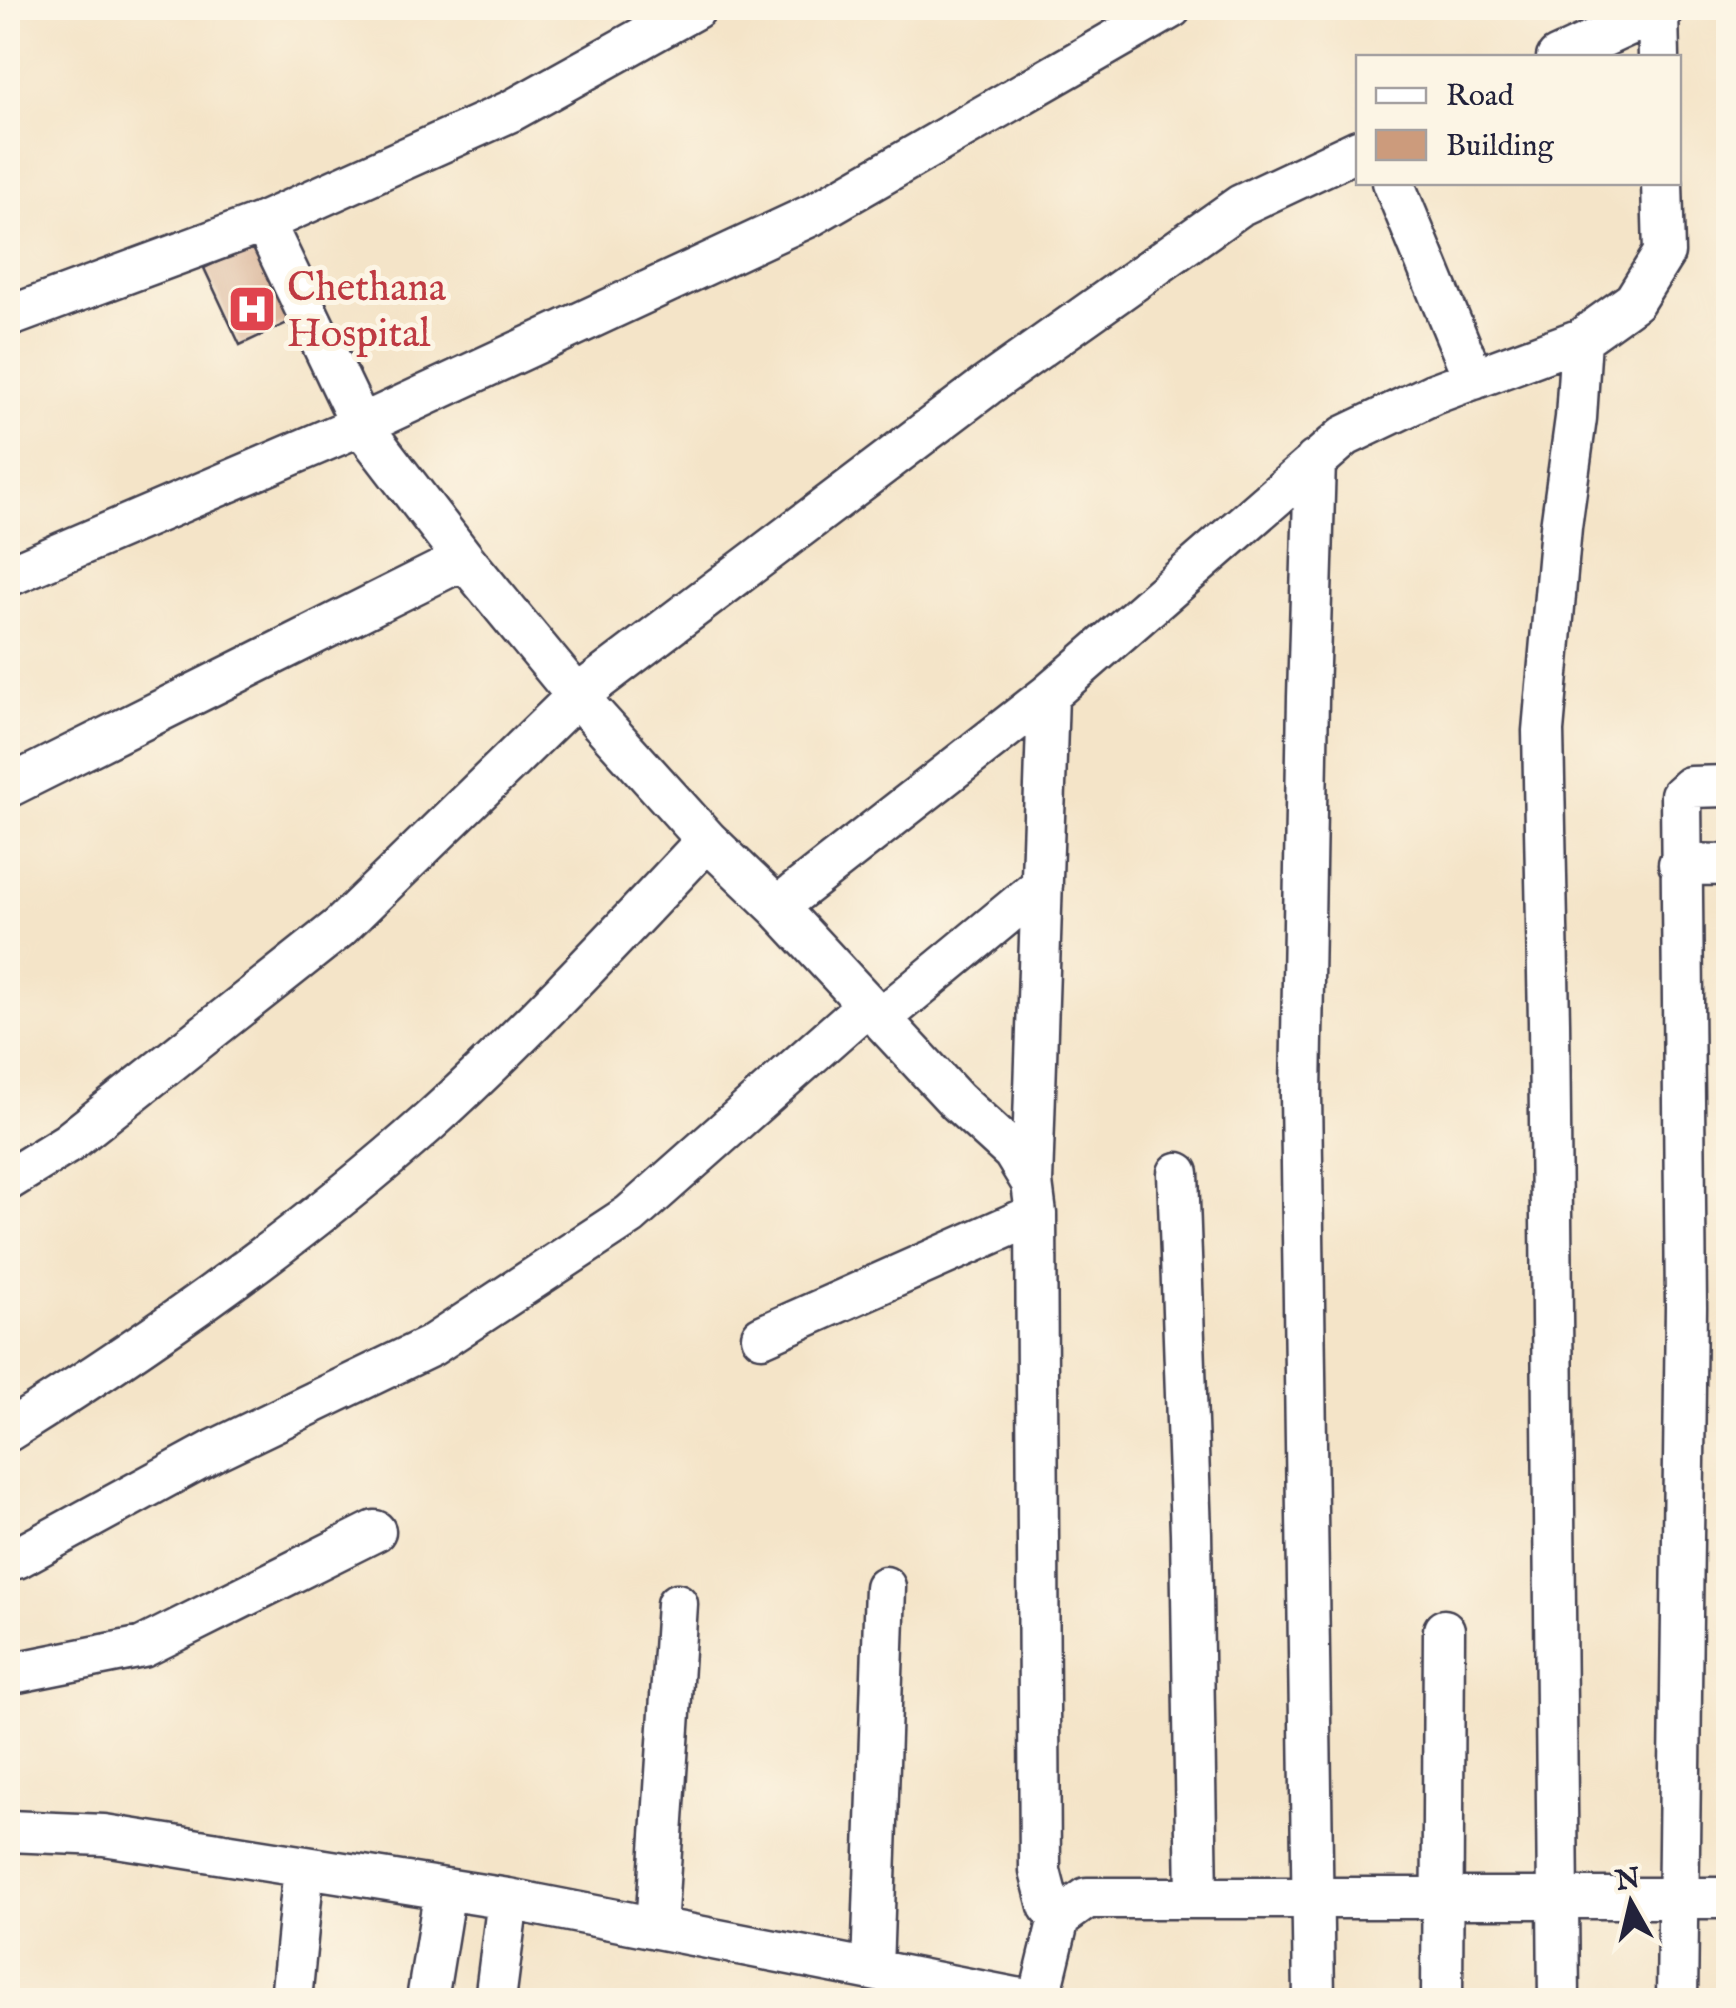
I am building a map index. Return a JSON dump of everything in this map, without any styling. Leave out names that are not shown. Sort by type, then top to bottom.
[{"type":"street","points":[[8,317],[264,222],[511,111],[696,8]]},
{"type":"street","points":[[8,576],[361,425],[812,214],[1171,8]]},
{"type":"street","points":[[1563,55],[1661,9],[1659,55]]},
{"type":"street","points":[[8,1180],[68,1143],[339,928],[577,696],[986,386],[1241,205],[1356,151]]},
{"type":"street","points":[[1394,185],[1474,379]]},
{"type":"street","points":[[776,907],[1048,696],[1345,436],[1474,379],[1581,338],[1634,301],[1664,252],[1662,185]]},
{"type":"street","points":[[264,222],[361,425],[464,560],[577,696],[707,840],[776,907],[956,1101],[1013,1152],[1034,1199]]},
{"type":"street","points":[[1559,2000],[1543,731],[1581,338]]},
{"type":"street","points":[[1314,2000],[1302,1094],[1315,461]]},
{"type":"street","points":[[8,787],[464,560]]},
{"type":"street","points":[[1048,696],[1034,1199],[1040,1871],[1049,1906],[1059,1918]]},
{"type":"street","points":[[1677,2000],[1686,1307],[1681,795],[1690,787],[1728,786]]},
{"type":"street","points":[[8,1431],[87,1381],[303,1228],[430,1120],[578,977],[707,840]]},
{"type":"street","points":[[1679,864],[1728,865]]},
{"type":"street","points":[[17,1558],[216,1450],[431,1346],[630,1215],[874,1012],[1042,885]]},
{"type":"street","points":[[1178,1173],[1191,1532],[1197,1897]]},
{"type":"street","points":[[762,1336],[1034,1199]]},
{"type":"street","points":[[8,1674],[143,1648],[375,1530]]},
{"type":"street","points":[[872,1970],[886,1587]]},
{"type":"street","points":[[656,1928],[676,1604]]},
{"type":"street","points":[[1442,2000],[1444,1630]]},
{"type":"street","points":[[8,1831],[104,1835],[446,1888],[1026,2000]]},
{"type":"street","points":[[291,2000],[304,1867]]},
{"type":"street","points":[[427,2000],[446,1888]]},
{"type":"street","points":[[1039,2000],[1059,1918],[1087,1898],[1728,1898]]},
{"type":"street","points":[[495,2000],[508,1899]]},
{"type":"building","points":[[260,242],[296,319],[240,345],[204,268]]},
{"type":"place","name":"Chethana Hospital","points":[[252,309]]}]
